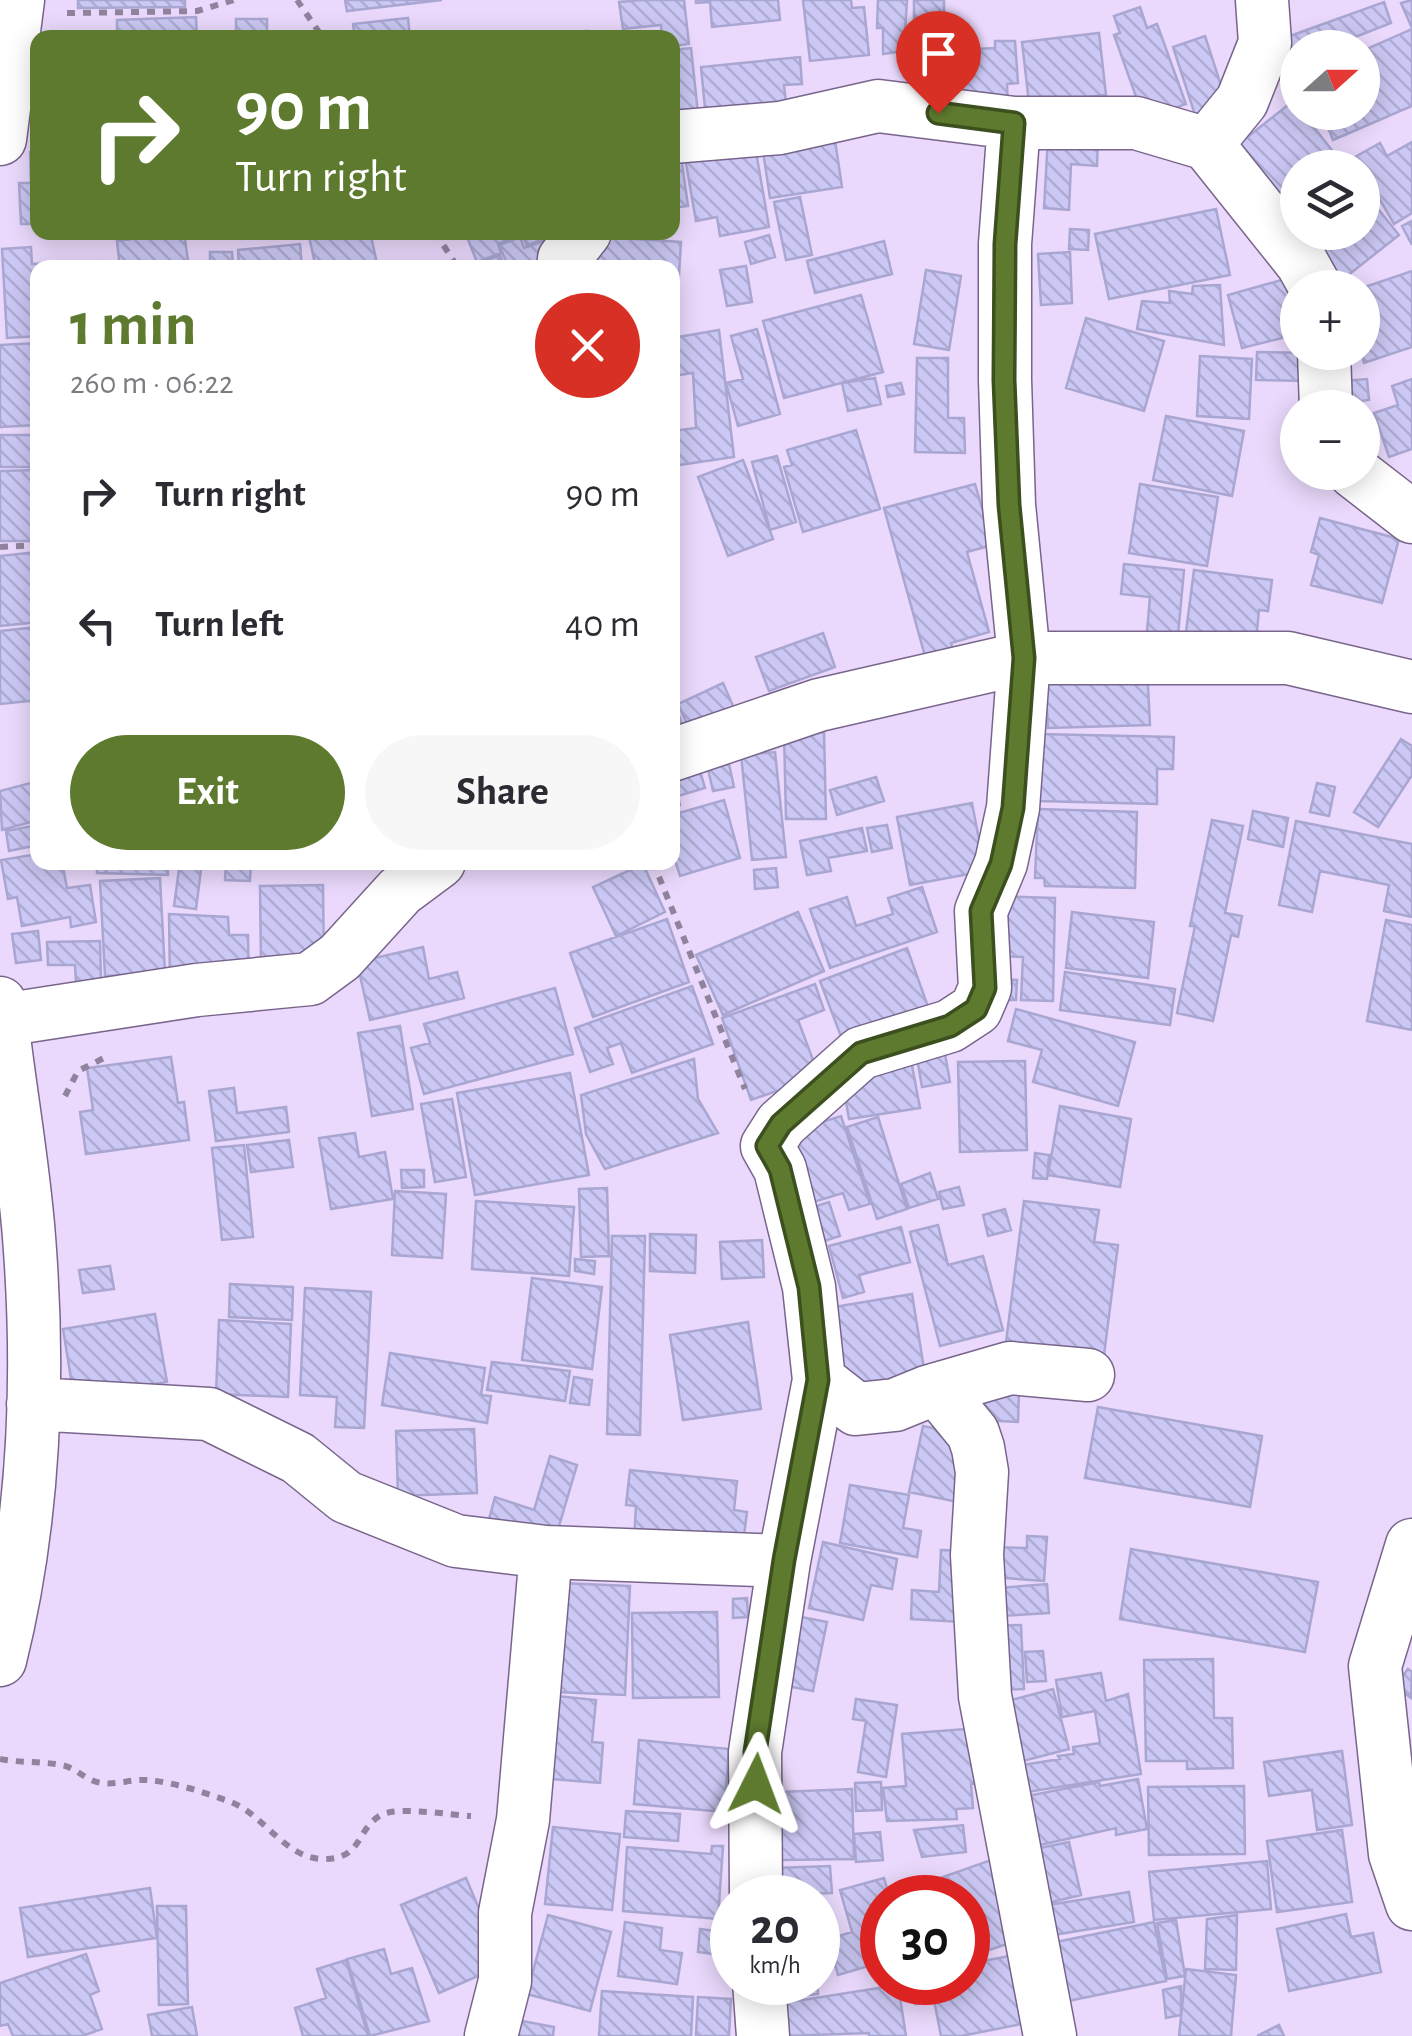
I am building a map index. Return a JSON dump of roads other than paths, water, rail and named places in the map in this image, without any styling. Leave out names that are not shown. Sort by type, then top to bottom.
[{"type":"street","points":[[1207,144],[1242,101],[1265,43],[1262,0]]},
{"type":"street","points":[[0,139],[18,6]]},
{"type":"street","points":[[680,136],[780,128],[878,106],[1014,123],[1136,123],[1207,144],[1306,270]]},
{"type":"street","points":[[756,1875],[755,1752],[784,1560],[818,1380],[809,1287],[780,1169],[767,1146],[781,1124],[861,1053],[950,1026],[976,1009],[985,988],[981,911],[1001,864],[1013,808],[1024,658],[1009,505],[1004,380],[1005,244],[1014,123]]},
{"type":"street","points":[[564,260],[579,240]]},
{"type":"street","points":[[1377,490],[1412,517]]},
{"type":"street","points":[[680,752],[819,704],[1024,658],[1288,658],[1412,687]]},
{"type":"street","points":[[0,1660],[25,1507],[33,1404],[29,1237],[1,1012],[310,979],[340,958],[400,891],[428,870]]},
{"type":"street","points":[[818,1380],[856,1408],[895,1405],[1010,1368],[1088,1375]]},
{"type":"street","points":[[937,1389],[972,1432],[980,1460],[977,1555],[985,1696],[1050,2036]]},
{"type":"street","points":[[33,1404],[210,1414],[298,1458],[346,1497],[456,1542],[546,1552],[784,1560]]},
{"type":"street","points":[[1412,1546],[1375,1666],[1395,1854],[1412,1904]]},
{"type":"street","points":[[492,2036],[505,1980],[505,1913],[524,1820],[546,1552]]},
{"type":"street","points":[[761,2005],[763,2036]]}]
